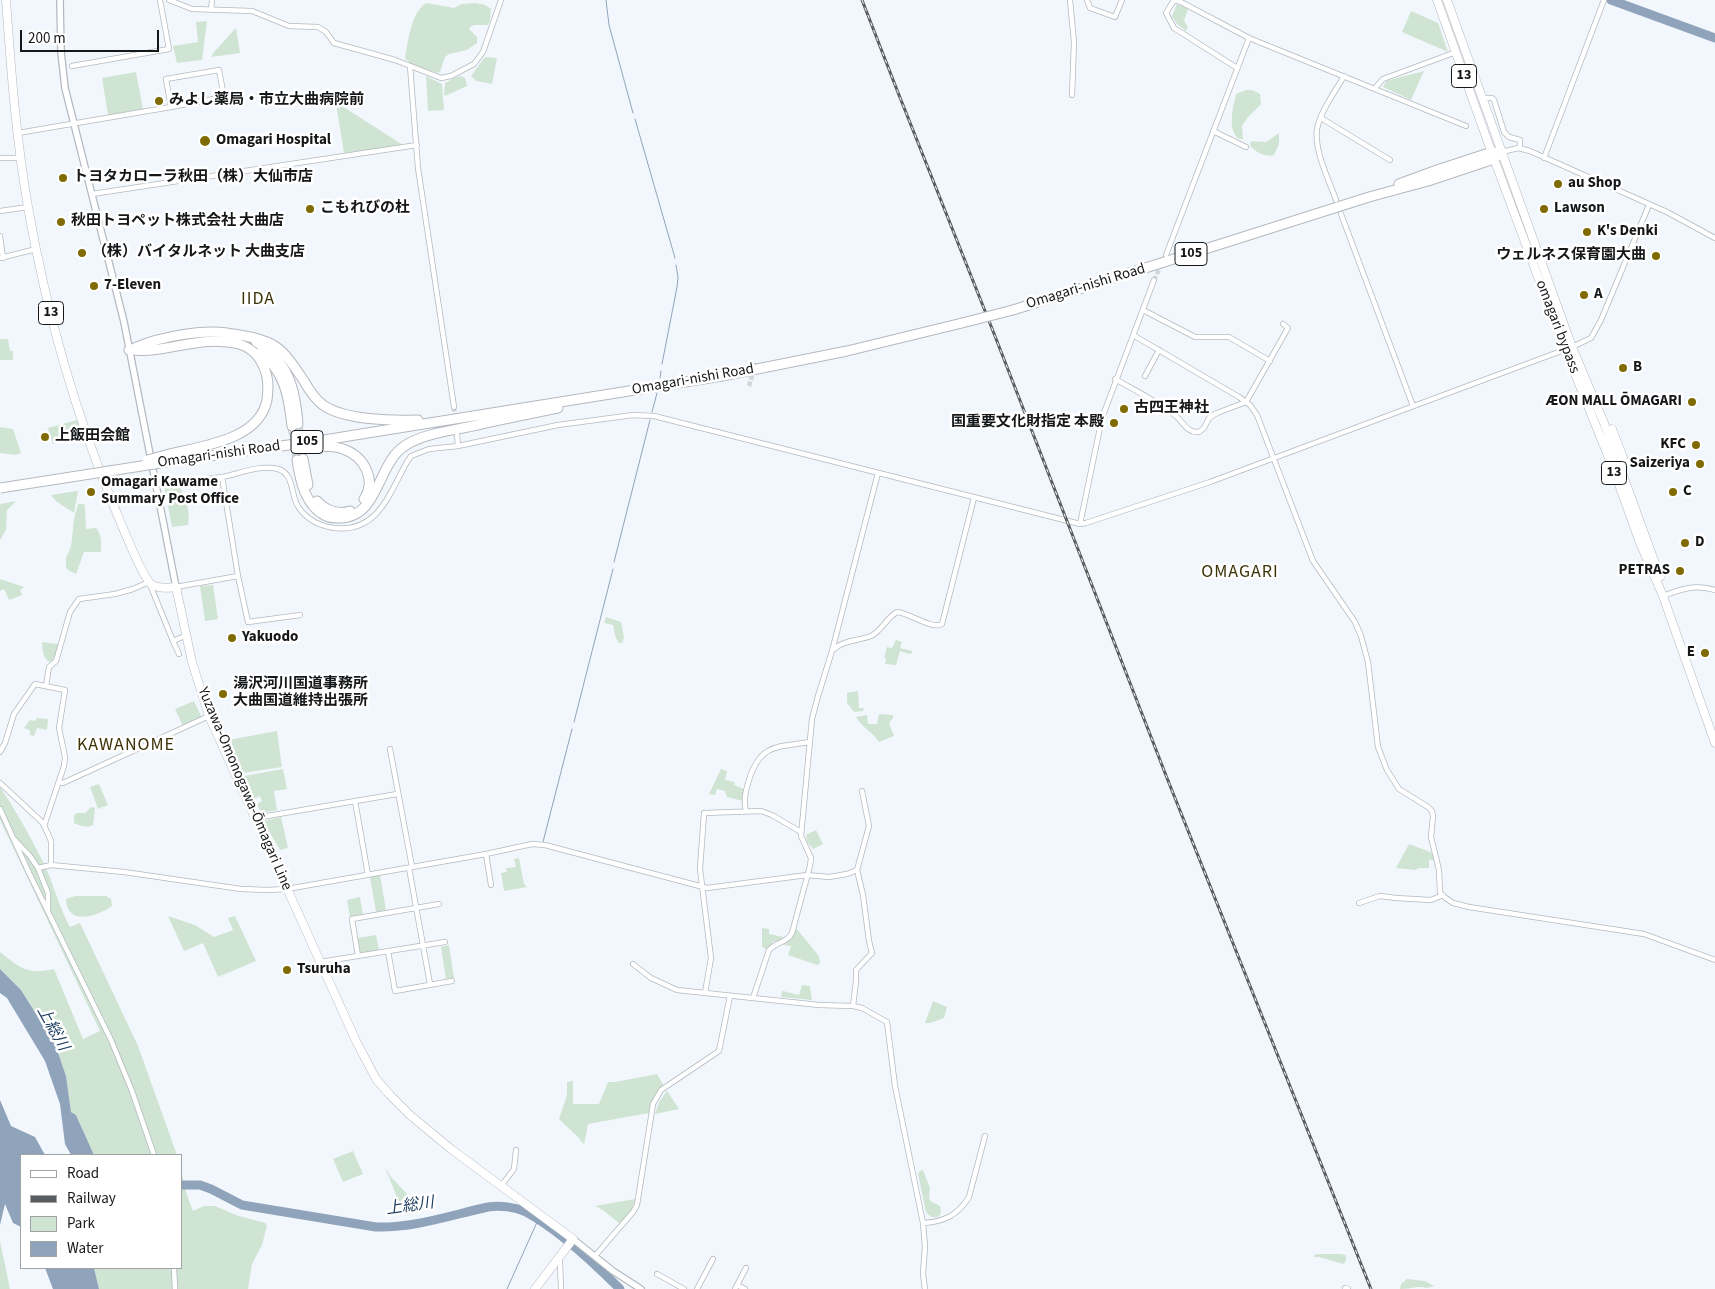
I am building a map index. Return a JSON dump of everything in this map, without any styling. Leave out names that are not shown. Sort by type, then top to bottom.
[{"type":"highway","name":"Omagari-nishi Road","points":[[167,459],[324,440],[732,374],[837,353],[1013,310],[1368,197],[1437,170],[1502,152]]},
{"type":"highway","points":[[129,350],[150,341],[186,334],[234,334],[260,339],[273,344],[284,353],[314,397],[324,406],[342,413],[394,421],[447,420]]},
{"type":"highway","points":[[129,350],[153,350],[186,343],[212,341],[228,342],[250,349],[264,356],[284,382],[295,425],[295,396],[291,382],[280,362],[256,342],[234,334]]},
{"type":"highway","points":[[167,459],[243,432],[259,419],[266,405],[267,378],[262,363],[250,349]]},
{"type":"highway","points":[[0,488],[113,470],[167,459],[279,449],[319,447],[343,449],[359,460],[369,474],[370,484],[361,504],[344,513],[322,506],[314,497],[307,483],[300,459],[302,485],[306,496],[313,505],[326,516],[347,518],[365,508],[395,455],[405,446],[420,438],[668,384]]},
{"type":"main road","name":"13","points":[[6,0],[21,158],[36,249],[80,418],[109,494],[149,582]]},
{"type":"main road","name":"omagari bypass","points":[[1437,0],[1493,156],[1569,348],[1604,423],[1649,544],[1663,596]]},
{"type":"main road","name":"omagari bypass","points":[[1447,0],[1502,152],[1569,348],[1640,543],[1663,596],[1715,743]]},
{"type":"main road","points":[[1604,423],[1612,429],[1625,463]]},
{"type":"main road","points":[[149,582],[157,587],[176,587]]},
{"type":"main road","name":"Yuzawa-Omonogawa-Ōmagari Line","points":[[176,587],[186,635],[209,716],[363,1057],[376,1079],[423,1127],[572,1240]]},
{"type":"main road","points":[[535,1289],[572,1240]]},
{"type":"street","points":[[60,0],[62,71],[73,124],[116,290],[157,485],[176,587],[238,576]]},
{"type":"street","points":[[72,66],[169,49],[160,0]]},
{"type":"street","points":[[169,0],[192,9],[245,10],[261,14],[289,26],[318,26],[326,32],[334,43],[395,60],[441,78],[452,76],[474,64],[483,52],[501,0]]},
{"type":"street","points":[[211,10],[212,0]]},
{"type":"street","points":[[1070,0],[1074,29],[1072,95]]},
{"type":"street","points":[[1087,0],[1090,8],[1115,17],[1122,0]]},
{"type":"street","points":[[1237,68],[1174,28],[1166,13],[1174,0],[1181,1],[1249,38],[1466,126]]},
{"type":"street","points":[[1544,158],[1604,0]]},
{"type":"street","points":[[1166,255],[1249,38]]},
{"type":"street","points":[[1375,88],[1383,79],[1456,52]]},
{"type":"street","points":[[410,66],[418,168],[454,407]]},
{"type":"street","points":[[18,133],[171,107],[224,97],[218,70],[166,79],[171,107]]},
{"type":"street","points":[[1336,200],[1318,150],[1317,137],[1321,118],[1344,76]]},
{"type":"street","points":[[1483,98],[1492,98],[1494,100],[1504,132],[1509,137],[1520,140],[1520,148]]},
{"type":"street","points":[[1321,118],[1390,160]]},
{"type":"street","points":[[1213,131],[1246,147]]},
{"type":"street","points":[[92,194],[417,145]]},
{"type":"street","points":[[1502,152],[1520,148],[1677,218],[1715,238]]},
{"type":"street","points":[[0,158],[21,158]]},
{"type":"street","points":[[0,211],[28,206]]},
{"type":"street","points":[[157,485],[222,477],[267,468],[284,472],[291,482],[295,501],[304,514],[314,522],[326,527],[347,528],[361,526],[375,517],[411,456],[429,449],[458,446],[558,425],[633,415],[654,416],[1080,524],[1138,507],[1569,348],[1591,338],[1601,320],[1649,206]]},
{"type":"street","points":[[1341,214],[1413,406]]},
{"type":"street","points":[[0,236],[1,258],[36,249]]},
{"type":"street","points":[[1080,524],[1098,432],[1154,280]]},
{"type":"street","points":[[1143,310],[1194,337],[1229,337],[1270,360]]},
{"type":"street","points":[[1116,379],[1158,403],[1193,432],[1201,430],[1208,420],[1217,413],[1246,402],[1288,328],[1283,324]]},
{"type":"street","points":[[1133,334],[1246,402],[1260,421],[1313,561],[1355,622],[1361,636],[1368,662],[1378,747],[1387,770],[1399,789],[1432,811],[1431,837],[1439,868],[1442,895],[1453,903],[1469,907],[1644,934],[1715,960]]},
{"type":"street","points":[[1145,376],[1159,350]]},
{"type":"street","points":[[456,434],[458,446]]},
{"type":"street","points":[[754,998],[769,950],[786,941],[790,936],[807,875],[811,858],[801,839],[801,832],[814,709],[832,651],[878,473]]},
{"type":"street","points":[[222,477],[238,576],[248,622],[300,615]]},
{"type":"street","points":[[832,651],[843,644],[871,636],[897,612],[935,626],[942,624],[974,498]]},
{"type":"street","points":[[46,686],[49,667],[56,661],[68,618],[77,600],[115,594],[149,582],[178,654]]},
{"type":"street","points":[[1663,596],[1698,586],[1715,590]]},
{"type":"street","points":[[173,640],[186,635]]},
{"type":"street","points":[[0,752],[5,743],[14,714],[35,684],[65,690],[59,721],[64,766],[44,826]]},
{"type":"street","points":[[59,782],[63,783],[209,716]]},
{"type":"street","points":[[746,811],[746,790],[753,768],[760,756],[771,749],[810,742]]},
{"type":"street","points":[[390,749],[430,984]]},
{"type":"street","points":[[0,783],[33,812],[44,826],[51,841],[51,865]]},
{"type":"street","points":[[852,1006],[856,970],[872,954],[864,895],[857,870],[869,826],[862,791]]},
{"type":"street","points":[[255,818],[398,794]]},
{"type":"street","points":[[356,801],[368,875]]},
{"type":"street","points":[[0,809],[111,1040],[132,1091],[154,1154]]},
{"type":"street","points":[[705,994],[712,958],[700,869],[704,813],[768,812],[801,832]]},
{"type":"street","points":[[14,839],[38,868],[48,893],[48,911]]},
{"type":"street","points":[[38,868],[51,865],[124,872],[267,890],[287,889],[411,868],[532,844],[545,845],[702,887],[807,875],[829,877],[857,870]]},
{"type":"street","points":[[486,854],[491,885]]},
{"type":"street","points":[[1359,903],[1380,896],[1431,900],[1442,895]]},
{"type":"street","points":[[358,956],[352,919],[439,904]]},
{"type":"street","points":[[320,962],[445,942]]},
{"type":"street","points":[[388,951],[395,991],[452,980]]},
{"type":"street","points":[[633,964],[651,978],[684,991],[833,1006],[852,1006],[862,1008],[887,1022],[895,1086],[923,1223],[925,1246],[923,1274],[925,1289]]},
{"type":"street","points":[[595,1256],[637,1205],[653,1104],[657,1096],[667,1086],[719,1051],[730,996]]},
{"type":"street","points":[[923,1223],[943,1220],[953,1216],[964,1205],[969,1197],[986,1136]]},
{"type":"street","points":[[502,1186],[514,1169],[516,1150]]},
{"type":"street","points":[[572,1240],[613,1271],[642,1289]]},
{"type":"street","points":[[697,1289],[713,1259]]},
{"type":"street","points":[[557,1260],[560,1262],[561,1289]]},
{"type":"street","points":[[745,1289],[736,1287],[746,1268]]},
{"type":"street","points":[[174,1269],[175,1289]]},
{"type":"street","points":[[657,1274],[684,1289]]},
{"type":"green space","points":[[426,3],[454,8],[462,4],[476,3],[491,9],[488,25],[474,25],[469,29],[477,37],[477,43],[467,50],[449,54],[445,57],[438,73],[411,64],[405,58],[414,20],[417,13]]},
{"type":"green space","points":[[1177,4],[1188,9],[1184,21],[1188,27],[1186,31],[1177,24],[1172,16]]},
{"type":"green space","points":[[1411,11],[1438,23],[1448,52],[1402,32]]},
{"type":"green space","points":[[207,21],[202,60],[177,63],[173,46],[198,42],[196,22]]},
{"type":"green space","points":[[236,28],[240,53],[211,57],[214,52]]},
{"type":"green space","points":[[485,57],[497,58],[492,84],[476,81],[471,76]]},
{"type":"green space","points":[[1424,71],[1411,100],[1383,87],[1386,81]]},
{"type":"green space","points":[[136,72],[143,109],[108,115],[102,78]]},
{"type":"green space","points":[[426,76],[442,84],[444,110],[428,111]]},
{"type":"green space","points":[[461,76],[465,78],[467,86],[445,96],[445,83]]},
{"type":"green space","points":[[1252,90],[1260,94],[1261,104],[1242,126],[1243,139],[1239,139],[1233,130],[1232,111],[1236,94]]},
{"type":"green space","points":[[336,104],[342,106],[403,145],[344,153]]},
{"type":"green space","points":[[1279,133],[1279,144],[1274,155],[1261,154],[1250,146],[1251,141],[1266,142]]},
{"type":"green space","points":[[0,339],[8,339],[10,351],[13,351],[13,360],[0,360]]},
{"type":"green space","points":[[77,420],[82,435],[53,444],[48,428]]},
{"type":"green space","points":[[0,427],[13,429],[21,453],[16,455],[0,453]]},
{"type":"green space","points":[[179,484],[188,509],[189,519],[188,525],[172,527],[164,486]]},
{"type":"green space","points":[[78,491],[74,513],[57,502],[51,495]]},
{"type":"green space","points":[[16,501],[7,510],[6,530],[0,540],[0,504]]},
{"type":"green space","points":[[78,504],[84,504],[85,506],[86,529],[96,528],[99,533],[101,552],[84,552],[76,574],[66,567],[66,558],[71,547],[74,519]]},
{"type":"green space","points":[[0,579],[24,587],[20,590],[22,595],[9,600],[4,589],[0,591]]},
{"type":"green space","points":[[213,585],[218,619],[205,621],[200,586]]},
{"type":"green space","points":[[606,617],[621,622],[624,637],[622,643],[619,643],[617,639],[613,625],[604,623]]},
{"type":"green space","points":[[896,640],[902,642],[900,648],[912,651],[912,653],[900,651],[896,665],[885,664],[886,658],[884,658],[887,647],[892,648]]},
{"type":"green space","points":[[42,642],[58,644],[52,661],[49,662],[45,658]]},
{"type":"green space","points":[[858,691],[859,708],[864,708],[863,711],[854,712],[847,703],[847,693]]},
{"type":"green space","points":[[194,701],[202,718],[183,726],[175,709]]},
{"type":"green space","points":[[879,714],[893,715],[889,723],[894,736],[879,742],[856,717],[867,715],[868,724],[877,724]]},
{"type":"green space","points":[[37,718],[48,719],[47,730],[37,728],[34,736],[30,735],[30,730],[24,728],[30,720],[35,721]]},
{"type":"green space","points":[[277,731],[282,767],[243,773],[228,740]]},
{"type":"green space","points":[[283,769],[287,789],[274,791],[277,810],[261,813],[257,804],[262,801],[260,796],[254,799],[244,776]]},
{"type":"green space","points":[[721,769],[727,771],[725,780],[735,782],[734,785],[744,789],[743,801],[727,797],[725,791],[717,789],[715,795],[709,794]]},
{"type":"green space","points":[[99,784],[108,805],[98,809],[90,787]]},
{"type":"green space","points":[[0,787],[19,817],[42,860],[70,927],[80,923],[138,1046],[177,1154],[94,1154],[76,1115],[71,1112],[66,1076],[55,1044],[21,990],[0,969],[0,952],[24,969],[45,971],[54,969],[83,1039],[100,1031],[0,820]]},
{"type":"green space","points":[[91,807],[95,808],[93,825],[84,826],[74,823],[74,815],[85,813]]},
{"type":"green space","points":[[281,817],[288,848],[280,850],[263,821]]},
{"type":"green space","points":[[816,830],[823,844],[813,849],[807,842],[806,835]]},
{"type":"green space","points":[[1409,844],[1433,853],[1435,860],[1429,860],[1429,868],[1415,870],[1396,868]]},
{"type":"green space","points":[[519,858],[524,884],[527,887],[504,891],[501,873],[507,872],[506,868],[516,867],[514,859]]},
{"type":"green space","points":[[380,875],[386,910],[376,912],[370,877]]},
{"type":"green space","points":[[75,896],[106,896],[111,899],[112,906],[92,916],[77,916],[68,908],[66,899]]},
{"type":"green space","points":[[360,897],[363,915],[350,917],[347,900]]},
{"type":"green space","points":[[168,916],[195,925],[214,937],[233,930],[228,918],[235,916],[256,961],[218,977],[203,943],[184,951]]},
{"type":"green space","points":[[762,928],[769,929],[769,934],[783,937],[782,940],[773,942],[768,950],[762,947]]},
{"type":"green space","points":[[796,928],[819,956],[820,963],[817,965],[788,955],[791,946],[784,945],[792,938]]},
{"type":"green space","points":[[376,935],[379,950],[360,952],[357,938]]},
{"type":"green space","points":[[449,945],[454,978],[446,979],[441,947]]},
{"type":"green space","points":[[802,985],[810,986],[812,1000],[781,997],[783,991],[799,995]]},
{"type":"green space","points":[[933,1001],[947,1007],[944,1018],[925,1023]]},
{"type":"green space","points":[[657,1074],[664,1086],[657,1092],[649,1113],[588,1124],[584,1145],[559,1119],[567,1095],[567,1082],[573,1081],[573,1104],[599,1104],[608,1082]]},
{"type":"green space","points":[[667,1091],[679,1109],[655,1114],[659,1102]]},
{"type":"green space","points":[[353,1151],[363,1174],[343,1182],[333,1159]]},
{"type":"green space","points":[[385,1167],[391,1177],[411,1198],[418,1213],[404,1215]]},
{"type":"green space","points":[[923,1170],[930,1188],[929,1199],[940,1206],[941,1213],[938,1217],[931,1217],[926,1212],[918,1174]]},
{"type":"green space","points":[[182,1175],[193,1211],[204,1206],[215,1206],[236,1215],[265,1223],[267,1226],[262,1245],[252,1264],[248,1289],[99,1289],[94,1269],[182,1269]]},
{"type":"green space","points":[[635,1199],[631,1212],[620,1224],[595,1206]]},
{"type":"green space","points":[[0,1241],[10,1289],[0,1289]]},
{"type":"green space","points":[[1314,1255],[1346,1255],[1346,1261],[1343,1264],[1314,1257]]},
{"type":"green space","points":[[1407,1279],[1425,1281],[1434,1286],[1400,1289],[1401,1284]]},
{"type":"water","points":[[0,969],[21,990],[55,1044],[66,1076],[71,1112],[76,1115],[94,1154],[70,1154],[65,1144],[60,1104],[45,1061],[7,998],[0,993]]},
{"type":"water","points":[[0,1100],[11,1126],[35,1137],[44,1154],[20,1154],[20,1226],[13,1223],[5,1204],[0,1225]]},
{"type":"water","points":[[45,1269],[94,1269],[99,1289],[53,1289]]},
{"type":"waterway","points":[[606,0],[609,25],[633,113]]},
{"type":"waterway","points":[[1611,0],[1715,38]]},
{"type":"waterway","points":[[635,119],[675,258]]},
{"type":"waterway","points":[[662,364],[677,287],[676,265]]},
{"type":"waterway","points":[[660,378],[661,371]]},
{"type":"waterway","points":[[652,412],[657,393]]},
{"type":"waterway","points":[[614,562],[650,420]]},
{"type":"waterway","points":[[574,722],[613,569]]},
{"type":"waterway","points":[[543,842],[572,729]]},
{"type":"waterway","name":"上総川","points":[[182,1185],[200,1185],[242,1205],[376,1227],[419,1223],[488,1207],[502,1206],[517,1209],[538,1219],[563,1237],[620,1289]]},
{"type":"waterway","points":[[507,1289],[538,1220]]},
{"type":"tunnel","points":[[1154,280],[1166,255]]},
{"type":"tunnel","points":[[749,386],[756,362]]},
{"type":"tunnel","points":[[454,407],[456,430]]},
{"type":"tunnel","points":[[298,424],[303,459]]},
{"type":"tunnel","points":[[292,426],[297,460]]},
{"type":"railway","points":[[862,0],[1167,778],[1371,1289]]},
{"type":"place","name":"みよし薬局・市立大曲病院前","points":[[159,101]]},
{"type":"place","name":"Omagari Hospital","points":[[205,141]]},
{"type":"place","name":"トヨタカローラ秋田（株）大仙市店","points":[[63,178]]},
{"type":"place","name":"au Shop","points":[[1558,184]]},
{"type":"place","name":"こもれびの杜","points":[[310,209]]},
{"type":"place","name":"Lawson","points":[[1544,209]]},
{"type":"place","name":"秋田トヨペット株式会社 大曲店","points":[[61,222]]},
{"type":"place","name":"K's Denki","points":[[1587,232]]},
{"type":"place","name":"（株）バイタルネット 大曲支店","points":[[82,253]]},
{"type":"place","name":"ウェルネス保育園大曲","points":[[1656,256]]},
{"type":"place","name":"7-Eleven","points":[[94,286]]},
{"type":"place","name":"A","points":[[1584,295]]},
{"type":"place","name":"B","points":[[1623,368]]},
{"type":"place","name":"ÆON MALL ŌMAGARI","points":[[1692,402]]},
{"type":"place","name":"古四王神社","points":[[1124,409]]},
{"type":"place","name":"国重要文化財指定 本殿","points":[[1114,423]]},
{"type":"place","name":"上飯田会館","points":[[45,437]]},
{"type":"place","name":"KFC","points":[[1696,445]]},
{"type":"place","name":"Saizeriya","points":[[1700,464]]},
{"type":"place","name":"Omagari Kawame Summary Post Office","points":[[91,492]]},
{"type":"place","name":"C","points":[[1673,492]]},
{"type":"place","name":"D","points":[[1685,543]]},
{"type":"place","name":"PETRAS","points":[[1680,571]]},
{"type":"place","name":"Yakuodo","points":[[232,638]]},
{"type":"place","name":"E","points":[[1705,653]]},
{"type":"place","name":"湯沢河川国道事務所 大曲国道維持出張所","points":[[223,694]]},
{"type":"place","name":"Tsuruha","points":[[287,970]]},
{"type":"district","name":"IIDA","points":[[258,300]]},
{"type":"district","name":"OMAGARI","points":[[1240,573]]},
{"type":"district","name":"KAWANOME","points":[[126,746]]}]
